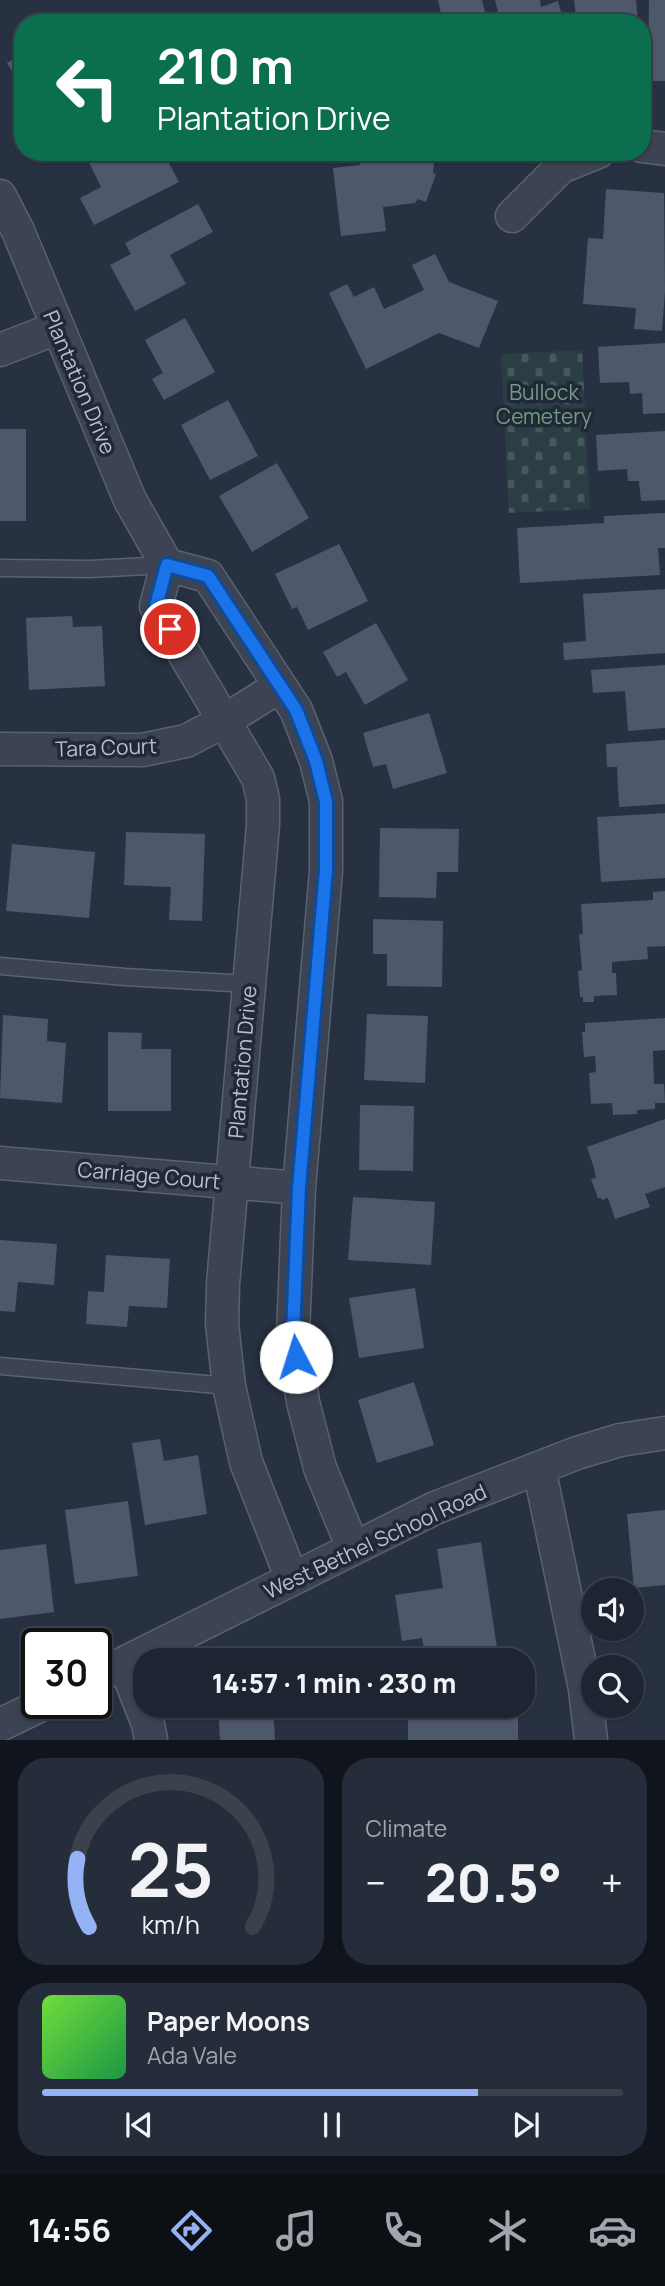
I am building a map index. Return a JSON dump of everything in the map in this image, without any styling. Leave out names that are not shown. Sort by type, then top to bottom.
[{"type":"street","points":[[512,216],[561,167],[576,161]]},
{"type":"street","name":"Plantation Drive","points":[[0,196],[18,231],[130,500],[167,565],[156,606],[258,778],[263,799],[263,825],[223,1284],[222,1324],[229,1386],[246,1462],[292,1579]]},
{"type":"street","points":[[0,350],[57,328]]},
{"type":"street","points":[[167,565],[208,576],[296,710],[316,761],[326,802],[326,870],[299,1188],[293,1334],[303,1402],[320,1468],[354,1548]]},
{"type":"street","name":"Tara Court","points":[[0,748],[142,750],[186,741],[280,686]]},
{"type":"street","name":"Carriage Court","points":[[0,1163],[299,1188]]},
{"type":"street","name":"West Bethel School Road","points":[[112,1669],[435,1508],[577,1453],[620,1440],[665,1433]]},
{"type":"street","points":[[539,1468],[585,1689],[592,1740]]},
{"type":"street","points":[[124,1663],[148,1724],[151,1740]]},
{"type":"street","points":[[0,1725],[21,1715]]},
{"type":"lane","points":[[0,568],[90,569],[167,565]]},
{"type":"lane","points":[[0,966],[249,984]]},
{"type":"lane","points":[[0,1366],[229,1386]]},
{"type":"green space","name":"Bullock Cemetery","points":[[582,350],[590,509],[509,513],[501,354]]},
{"type":"building","points":[[438,0],[482,0],[486,14],[437,14],[441,13]]},
{"type":"building","points":[[495,0],[540,0],[541,7],[558,1],[562,14],[499,14]]},
{"type":"building","points":[[574,0],[636,0],[637,14],[576,14]]},
{"type":"building","points":[[649,0],[665,0],[665,81],[651,81],[651,14],[649,14]]},
{"type":"building","points":[[14,59],[14,74],[7,63]]},
{"type":"building","points":[[88,161],[168,161],[179,182],[94,225],[80,198],[101,187]]},
{"type":"building","points":[[360,161],[432,161],[433,173],[436,174],[426,202],[418,199],[415,203],[383,207],[386,231],[341,236],[333,168],[360,165]]},
{"type":"building","points":[[606,189],[664,193],[665,291],[662,331],[634,329],[636,308],[583,304],[588,238],[603,239]]},
{"type":"building","points":[[198,204],[213,232],[170,255],[186,284],[135,311],[110,265],[131,254],[125,243]]},
{"type":"building","points":[[435,254],[449,282],[498,301],[479,348],[439,333],[366,369],[329,293],[347,284],[354,297],[374,287],[384,309],[424,290],[412,265]]},
{"type":"building","points":[[185,318],[215,372],[164,400],[152,379],[163,373],[145,340]]},
{"type":"building","points":[[665,343],[665,413],[643,414],[642,393],[630,394],[629,382],[600,383],[598,347]]},
{"type":"building","points":[[228,400],[258,456],[210,480],[181,425]]},
{"type":"building","points":[[0,429],[26,429],[26,521],[0,521]]},
{"type":"building","points":[[665,431],[665,500],[641,501],[639,481],[628,481],[627,469],[598,471],[596,435]]},
{"type":"building","points":[[277,463],[309,518],[252,552],[219,496]]},
{"type":"building","points":[[665,513],[665,548],[658,548],[660,575],[520,583],[517,528],[604,523],[604,516]]},
{"type":"building","points":[[339,544],[368,601],[308,630],[297,607],[292,609],[275,574]]},
{"type":"building","points":[[665,589],[665,653],[564,660],[563,643],[586,641],[583,594]]},
{"type":"building","points":[[72,616],[73,627],[102,626],[105,686],[29,690],[26,618]]},
{"type":"building","points":[[376,623],[408,680],[365,705],[346,672],[337,677],[323,652]]},
{"type":"building","points":[[665,665],[665,728],[628,731],[625,691],[593,693],[591,670]]},
{"type":"building","points":[[429,713],[447,773],[393,789],[386,764],[373,767],[363,733]]},
{"type":"building","points":[[665,740],[665,804],[619,807],[617,767],[607,767],[606,744]]},
{"type":"building","points":[[665,813],[665,878],[601,882],[597,817]]},
{"type":"building","points":[[380,828],[459,829],[458,872],[437,872],[436,898],[379,897]]},
{"type":"building","points":[[126,832],[205,834],[202,921],[169,920],[171,887],[124,885]]},
{"type":"building","points":[[12,844],[95,852],[89,918],[6,911]]},
{"type":"building","points":[[665,891],[665,946],[647,947],[648,959],[612,962],[612,973],[616,973],[617,995],[594,996],[594,1002],[583,1002],[583,997],[580,997],[578,971],[582,970],[579,934],[583,934],[581,904],[653,900],[653,892]]},
{"type":"building","points":[[373,919],[443,921],[442,987],[387,986],[387,954],[373,954]]},
{"type":"building","points":[[367,1014],[428,1016],[425,1083],[364,1080]]},
{"type":"building","points":[[3,1015],[48,1019],[47,1041],[66,1043],[62,1103],[0,1098]]},
{"type":"building","points":[[665,1018],[665,1050],[653,1051],[654,1084],[664,1084],[665,1103],[655,1103],[655,1109],[637,1110],[637,1114],[613,1115],[612,1103],[591,1104],[589,1073],[596,1072],[595,1056],[584,1057],[582,1032],[585,1032],[585,1023]]},
{"type":"building","points":[[108,1032],[142,1033],[141,1049],[171,1049],[171,1111],[108,1111]]},
{"type":"building","points":[[360,1105],[414,1106],[413,1171],[359,1170]]},
{"type":"building","points":[[665,1119],[665,1187],[645,1194],[650,1207],[615,1219],[608,1198],[598,1198],[591,1179],[596,1178],[587,1147]]},
{"type":"building","points":[[353,1197],[435,1202],[431,1265],[348,1260]]},
{"type":"building","points":[[0,1240],[57,1244],[54,1285],[18,1282],[15,1312],[0,1311]]},
{"type":"building","points":[[106,1255],[170,1259],[167,1308],[129,1306],[127,1327],[86,1324],[88,1291],[104,1292]]},
{"type":"building","points":[[415,1288],[424,1348],[359,1358],[349,1298]]},
{"type":"building","points":[[414,1382],[434,1445],[377,1463],[358,1400]]},
{"type":"building","points":[[160,1439],[164,1461],[198,1455],[207,1514],[145,1525],[132,1443]]},
{"type":"building","points":[[128,1501],[138,1576],[75,1584],[65,1510]]},
{"type":"building","points":[[665,1510],[665,1585],[644,1587],[644,1578],[633,1578],[627,1514]]},
{"type":"building","points":[[481,1542],[497,1648],[424,1648],[422,1638],[402,1641],[395,1595],[443,1588],[437,1549]]},
{"type":"building","points":[[46,1544],[54,1612],[0,1619],[0,1550]]},
{"type":"building","points":[[219,1718],[274,1718],[275,1740],[220,1740]]},
{"type":"building","points":[[408,1718],[518,1718],[518,1740],[408,1740]]},
{"type":"route","points":[[170,629],[156,606],[167,565],[208,576],[296,710],[316,761],[326,802],[326,870],[299,1188],[293,1334],[296,1357]]}]
